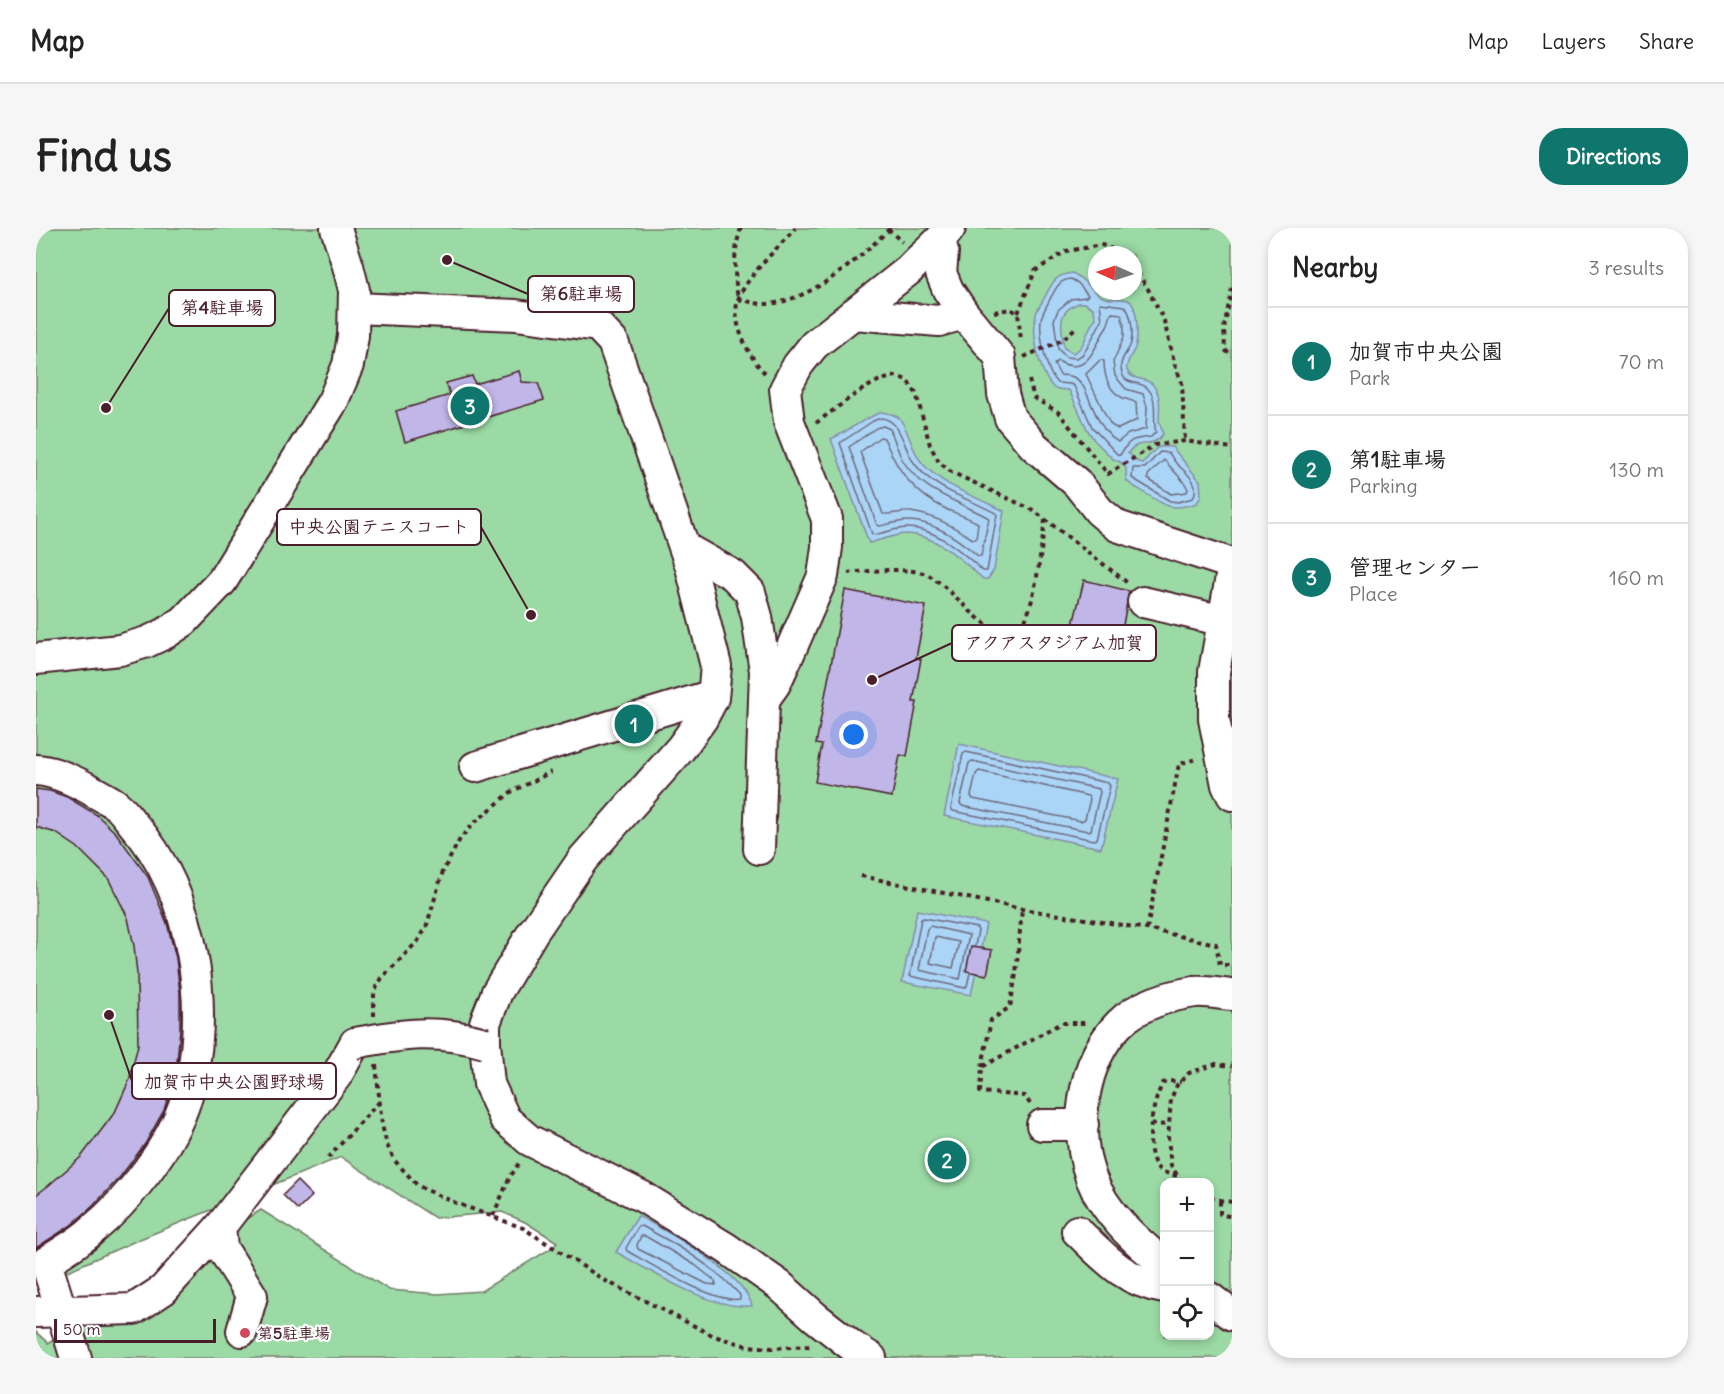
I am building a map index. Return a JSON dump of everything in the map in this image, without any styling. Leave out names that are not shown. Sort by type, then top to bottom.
[{"type":"street","points":[[36,659],[120,650],[147,642],[184,621],[222,581],[333,401],[348,365],[353,336],[354,290],[336,228]]},
{"type":"street","points":[[765,699],[788,657],[823,576],[827,547],[827,519],[789,422],[785,389],[798,365],[814,345],[909,270],[918,259],[939,243],[947,240]]},
{"type":"street","points":[[947,240],[941,273],[948,290],[965,315],[1000,357],[1003,394],[1010,418],[1034,446],[1077,483],[1099,511],[1118,526],[1232,564]]},
{"type":"street","points":[[355,308],[516,315],[598,326],[613,342],[685,548],[716,666],[713,695],[702,719],[681,748],[583,859],[533,932],[497,992],[485,1023],[485,1043],[489,1084],[505,1119],[532,1142],[643,1197],[716,1242],[779,1285],[815,1317],[862,1352]]},
{"type":"street","points":[[853,314],[939,321],[965,315]]},
{"type":"street","points":[[685,548],[734,575],[750,592],[757,617],[765,699],[759,849]]},
{"type":"street","points":[[1232,571],[1215,672],[1214,719],[1227,785],[1232,795]]},
{"type":"street","points":[[1143,602],[1224,621]]},
{"type":"street","points":[[475,767],[713,695]]},
{"type":"street","points":[[36,771],[44,771],[79,784],[116,805],[158,854],[174,887],[183,915],[196,979],[197,1049],[186,1100],[168,1137],[151,1166],[122,1201],[91,1232],[46,1262],[49,1312],[76,1358]]},
{"type":"street","points":[[1160,1261],[1131,1237],[1108,1209],[1091,1178],[1083,1125],[1083,1109],[1089,1076],[1100,1050],[1121,1023],[1143,1008],[1169,997],[1197,992],[1232,995]]},
{"type":"street","points":[[49,1312],[135,1309],[163,1290],[220,1227],[337,1075],[365,1053],[417,1033],[444,1034],[485,1043]]},
{"type":"street","points":[[1042,1125],[1083,1125]]},
{"type":"street","points":[[220,1227],[222,1248],[252,1296],[242,1331]]},
{"type":"street","points":[[1077,1231],[1116,1269],[1146,1285],[1160,1287]]},
{"type":"street","points":[[1214,1302],[1232,1315]]},
{"type":"path","points":[[741,228],[734,253],[739,326],[747,350],[763,371],[785,389]]},
{"type":"path","points":[[738,299],[750,279],[795,228]]},
{"type":"path","points":[[738,299],[763,304],[781,302],[803,294],[859,259],[891,228]]},
{"type":"path","points":[[1026,367],[1018,313],[1035,271],[1066,251],[1088,247]]},
{"type":"path","points":[[1142,279],[1164,321],[1175,365],[1182,382],[1185,441]]},
{"type":"path","points":[[1232,288],[1224,328],[1225,350],[1232,356]]},
{"type":"path","points":[[965,315],[1010,309],[1018,313]]},
{"type":"path","points":[[1023,357],[1064,339],[1077,326]]},
{"type":"path","points":[[794,434],[818,422],[858,392],[878,381],[895,376],[907,380],[916,393],[930,445],[939,462],[951,472],[1033,510],[1128,583],[1143,602]]},
{"type":"path","points":[[1029,378],[1034,398],[1058,412],[1107,474],[1155,445],[1185,441],[1232,448]]},
{"type":"path","points":[[823,576],[861,572],[914,571],[929,576],[990,628],[1002,634],[1016,636],[1024,627],[1029,610],[1045,519]]},
{"type":"path","points":[[1147,929],[1179,764]]},
{"type":"path","points":[[374,1020],[374,993],[382,978],[422,934],[432,911],[443,871],[460,839],[472,825],[511,792],[554,771]]},
{"type":"path","points":[[861,876],[1022,909],[1147,929],[1216,944],[1220,965],[1232,965]]},
{"type":"path","points":[[1022,909],[1016,974],[1010,1007],[991,1020],[980,1092],[1025,1096],[1042,1125]]},
{"type":"path","points":[[982,1067],[1061,1023],[1121,1023]]},
{"type":"path","points":[[365,1053],[380,1100],[382,1125],[387,1145],[395,1161],[418,1186],[523,1228],[604,1280],[714,1336],[747,1346],[862,1352]]},
{"type":"path","points":[[1177,1176],[1171,1166],[1168,1138],[1171,1099],[1177,1085],[1190,1074],[1216,1064],[1232,1066]]},
{"type":"path","points":[[1177,1176],[1165,1173],[1157,1167],[1152,1155],[1151,1124],[1155,1101],[1163,1083],[1181,1082]]},
{"type":"path","points":[[328,1158],[380,1100]]},
{"type":"path","points":[[1151,1124],[1169,1125]]},
{"type":"path","points":[[493,1216],[509,1179],[532,1142]]},
{"type":"path","points":[[1214,1199],[1232,1202]]},
{"type":"path","points":[[1220,1201],[1220,1214],[1232,1217]]},
{"type":"green space","points":[[36,228],[1232,228],[1232,1358],[36,1358],[36,1332],[48,1343],[261,1210],[389,1290],[438,1294],[481,1291],[550,1249],[557,1242],[525,1222],[502,1212],[435,1218],[341,1157],[140,1239],[36,1285]]},
{"type":"water","points":[[1072,273],[1084,281],[1088,285],[1088,300],[1128,300],[1134,307],[1137,340],[1127,363],[1127,370],[1135,378],[1150,382],[1156,389],[1159,421],[1163,434],[1159,439],[1132,448],[1128,453],[1142,463],[1157,448],[1172,447],[1200,481],[1201,496],[1197,503],[1181,507],[1170,506],[1158,502],[1128,482],[1126,468],[1094,440],[1069,390],[1055,389],[1045,375],[1036,344],[1036,315],[1053,282],[1059,277]],"holes":[[[1079,303],[1085,303],[1093,308],[1096,318],[1084,342],[1073,353],[1064,348],[1062,321],[1066,311]]]},
{"type":"water","points":[[882,412],[899,418],[919,459],[931,472],[961,491],[1004,511],[994,570],[988,579],[983,579],[958,557],[928,538],[906,534],[869,543],[831,439]]},
{"type":"water","points":[[959,744],[1118,779],[1101,848],[944,816]]},
{"type":"water","points":[[917,910],[986,924],[971,995],[902,982]]},
{"type":"water","points":[[638,1216],[685,1243],[720,1267],[746,1293],[752,1306],[736,1306],[700,1296],[616,1252]]},
{"type":"building","points":[[519,371],[522,382],[538,383],[544,400],[405,442],[396,411],[450,395],[446,383],[472,376],[475,384]]},
{"type":"building","points":[[1084,580],[1129,591],[1118,654],[1069,641]]},
{"type":"building","points":[[845,590],[926,606],[916,658],[921,659],[913,702],[917,702],[907,756],[900,755],[892,797],[815,782],[822,745],[816,744]]},
{"type":"building","points":[[36,789],[67,797],[97,815],[116,833],[148,877],[167,923],[176,958],[180,993],[180,1029],[177,1062],[169,1094],[164,1110],[145,1144],[120,1177],[93,1206],[70,1226],[36,1248],[36,1195],[81,1157],[115,1112],[129,1081],[138,1045],[137,974],[128,918],[108,878],[77,847],[56,833],[36,827]]},
{"type":"building","points":[[971,947],[992,950],[987,975],[966,971]]},
{"type":"building","points":[[297,1181],[312,1196],[298,1210],[283,1195]]},
{"type":"place","name":"第6駐車場","points":[[447,260]]},
{"type":"place","name":"管理センター","points":[[470,406]]},
{"type":"place","name":"第4駐車場","points":[[106,408]]},
{"type":"place","name":"中央公園テニスコート","points":[[531,615]]},
{"type":"place","name":"アクアスタジアム加賀","points":[[872,680]]},
{"type":"place","name":"加賀市中央公園","points":[[634,724]]},
{"type":"place","name":"加賀市中央公園野球場","points":[[109,1015]]},
{"type":"place","name":"第1駐車場","points":[[947,1160]]},
{"type":"place","name":"第5駐車場","points":[[245,1333]]}]
